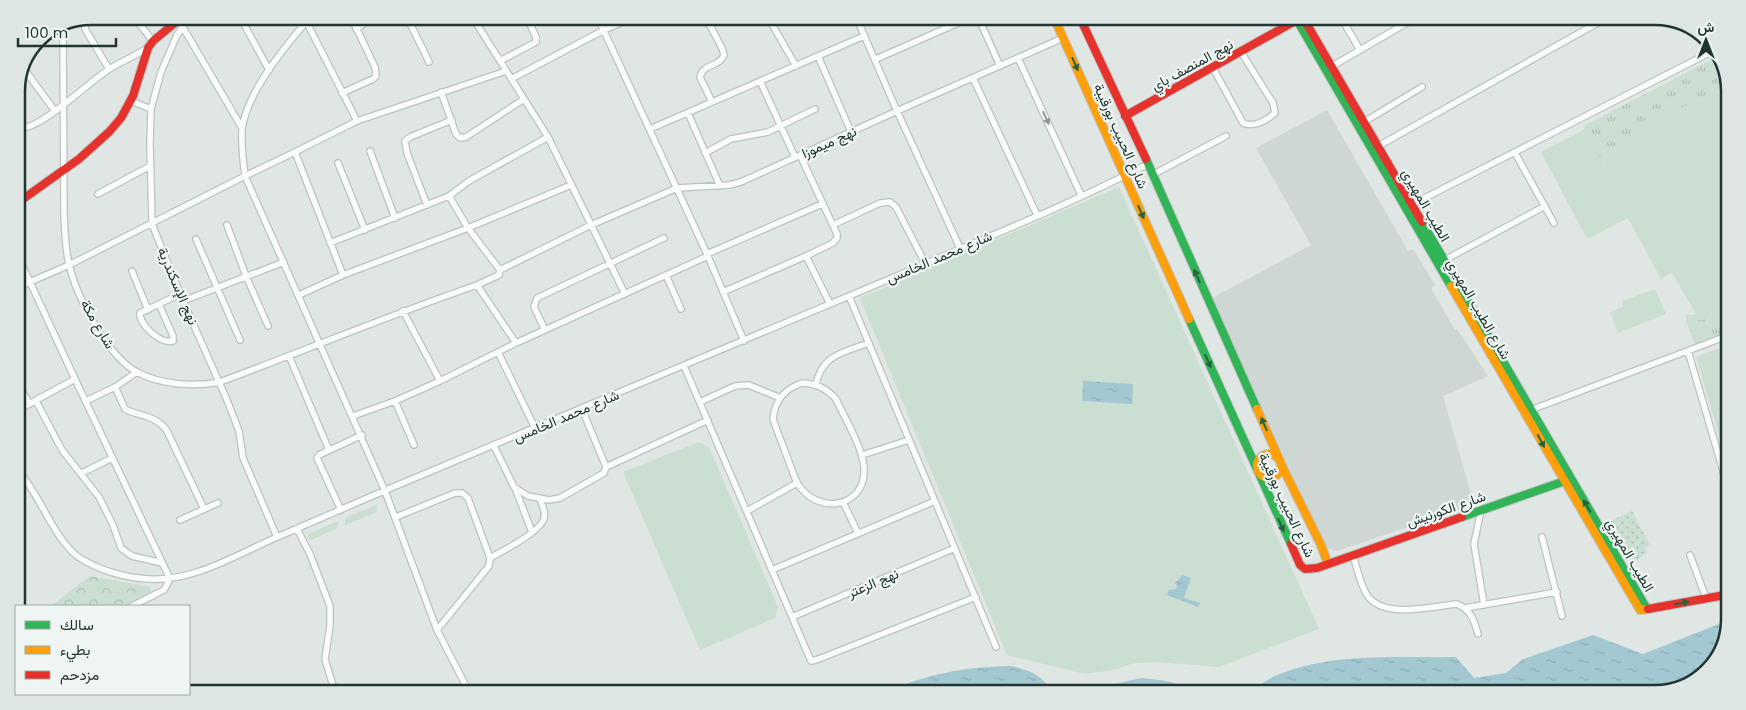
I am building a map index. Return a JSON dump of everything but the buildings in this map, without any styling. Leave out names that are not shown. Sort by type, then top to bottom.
[{"type":"street","points":[[25,198],[65,169],[101,139],[115,124],[131,101],[150,44],[138,25]]},
{"type":"street","points":[[25,127],[30,127],[55,111],[109,69],[150,44],[172,25]]},
{"type":"street","points":[[244,25],[269,70]]},
{"type":"street","points":[[301,25],[256,89],[242,128],[245,176],[299,295],[319,345],[362,435],[396,517],[437,630],[465,685]]},
{"type":"street","points":[[308,25],[357,121]]},
{"type":"street","points":[[342,93],[373,80],[376,76],[375,67],[354,25]]},
{"type":"street","points":[[356,29],[362,25]]},
{"type":"street","points":[[411,25],[429,62]]},
{"type":"street","points":[[479,25],[548,138],[625,294]]},
{"type":"street","points":[[500,61],[536,42],[536,37],[530,25]]},
{"type":"street","points":[[602,25],[677,188],[744,341]]},
{"type":"street","points":[[511,79],[616,25]]},
{"type":"street","points":[[710,25],[724,55],[721,61],[704,68],[700,74],[712,102]]},
{"type":"street","points":[[772,25],[796,66]]},
{"type":"street","points":[[859,25],[960,248]]},
{"type":"street","points":[[876,59],[953,25]]},
{"type":"street","points":[[982,25],[1000,66]]},
{"type":"street","name":"شارع الحبيب بورقيبة","points":[[1057,25],[1300,565],[1304,569],[1310,569],[1328,564],[1083,25]]},
{"type":"street","name":"نهج المنصف باي","points":[[1125,116],[1288,25]]},
{"type":"street","name":"شارع الطيب المهيري","points":[[1300,25],[1329,68],[1528,411],[1562,482],[1644,609]]},
{"type":"street","points":[[1308,25],[1329,68],[1364,122],[1375,148],[1594,25]]},
{"type":"street","points":[[1345,25],[1360,50]]},
{"type":"street","points":[[1329,68],[1403,25]]},
{"type":"street","points":[[86,26],[85,29],[109,69]]},
{"type":"street","points":[[183,27],[242,128]]},
{"type":"street","name":"نهج الإسكندرية","points":[[183,27],[177,35],[160,72],[151,109],[152,224],[183,301],[220,382],[239,431],[244,458],[277,537]]},
{"type":"street","name":"شارع مكة","points":[[64,32],[65,238],[69,265],[96,326],[118,357],[137,372],[164,381],[187,385],[220,382],[403,311],[477,285],[500,274],[500,270]]},
{"type":"street","points":[[650,129],[864,36]]},
{"type":"street","name":"نهج ميموزا","points":[[500,270],[591,225],[677,188],[720,186],[741,182],[1063,38]]},
{"type":"street","points":[[1212,68],[1243,123],[1250,125],[1265,120],[1275,113],[1273,103],[1241,52]]},
{"type":"street","points":[[818,56],[851,132]]},
{"type":"street","points":[[1018,58],[1081,196]]},
{"type":"street","points":[[1409,207],[1686,65]]},
{"type":"street","points":[[25,284],[69,265],[357,121],[506,71]]},
{"type":"street","points":[[27,73],[55,111]]},
{"type":"street","points":[[973,78],[1037,215]]},
{"type":"street","points":[[723,292],[806,256],[836,240],[837,234],[833,225],[780,127],[760,81]]},
{"type":"street","points":[[1364,122],[1422,87]]},
{"type":"street","points":[[441,92],[457,136],[462,138],[524,99]]},
{"type":"street","points":[[131,101],[151,109]]},
{"type":"street","points":[[705,153],[731,139],[758,135],[780,127],[815,109]]},
{"type":"street","points":[[688,113],[720,186]]},
{"type":"street","points":[[427,205],[407,153],[405,141],[410,137],[452,120]]},
{"type":"street","points":[[1152,175],[1226,136]]},
{"type":"street","points":[[330,242],[449,196],[469,182],[548,138]]},
{"type":"street","points":[[370,151],[396,218]]},
{"type":"street","points":[[296,152],[343,275]]},
{"type":"street","points":[[1515,153],[1554,223]]},
{"type":"street","points":[[338,163],[364,230]]},
{"type":"street","name":"شارع محمد الخامس","points":[[25,480],[55,528],[70,549],[77,555],[105,569],[135,578],[170,579],[207,568],[340,510],[744,341],[1081,196],[1148,164]]},
{"type":"street","points":[[98,194],[150,166]]},
{"type":"street","points":[[299,295],[343,275],[468,228],[571,185]]},
{"type":"street","points":[[449,196],[468,228],[500,270]]},
{"type":"street","points":[[833,225],[880,203],[890,202],[896,207],[925,263]]},
{"type":"street","points":[[353,416],[396,401],[516,343],[822,204]]},
{"type":"street","points":[[1441,262],[1545,206]]},
{"type":"street","points":[[227,225],[246,276],[268,326]]},
{"type":"street","points":[[545,330],[534,307],[537,298],[664,238]]},
{"type":"street","points":[[196,239],[240,340]]},
{"type":"street","points":[[806,256],[830,304]]},
{"type":"street","points":[[183,301],[284,262]]},
{"type":"street","points":[[25,271],[170,579],[164,590],[134,605]]},
{"type":"street","points":[[132,271],[148,310]]},
{"type":"street","points":[[666,275],[681,309]]},
{"type":"street","points":[[477,285],[516,343]]},
{"type":"street","points":[[159,304],[173,336],[173,341],[168,342],[152,333],[144,325],[140,313],[180,294]]},
{"type":"street","points":[[849,296],[996,647]]},
{"type":"street","points":[[403,311],[440,381]]},
{"type":"street","points":[[1528,411],[1721,338]]},
{"type":"street","points":[[816,385],[824,364],[832,356],[869,343]]},
{"type":"street","points":[[1688,351],[1721,464]]},
{"type":"street","points":[[498,352],[535,428]]},
{"type":"street","points":[[289,356],[329,450]]},
{"type":"street","points":[[684,366],[809,659],[812,662],[976,597]]},
{"type":"street","points":[[86,401],[116,387],[137,372]]},
{"type":"street","points":[[25,406],[75,379]]},
{"type":"street","points":[[802,384],[816,385],[830,392],[836,399],[862,455],[864,475],[862,484],[857,492],[842,502],[828,505],[804,492],[797,484],[773,419],[774,408],[778,398],[793,386],[802,384]]},
{"type":"street","points":[[700,402],[735,386],[749,385],[778,398]]},
{"type":"street","points":[[116,387],[125,409],[156,419],[162,423],[204,509]]},
{"type":"street","points":[[25,396],[30,404]]},
{"type":"street","points":[[36,401],[62,450],[82,473],[102,502],[122,548],[132,556],[162,563]]},
{"type":"street","points":[[396,401],[414,445]]},
{"type":"street","points":[[514,487],[528,496],[549,500],[560,498],[604,473],[606,467],[582,409]]},
{"type":"street","name":"الطيب المهيري","points":[[1528,411],[1570,477],[1644,609]]},
{"type":"street","points":[[606,467],[708,420]]},
{"type":"street","points":[[340,510],[318,461],[320,455],[362,435]]},
{"type":"street","points":[[862,455],[909,440]]},
{"type":"street","points":[[494,446],[514,487],[532,532]]},
{"type":"street","points":[[1273,454],[1280,461],[1280,470],[1274,477],[1264,477],[1258,471],[1257,462],[1263,455],[1273,454]]},
{"type":"street","points":[[82,473],[112,458]]},
{"type":"street","name":"شارع الكورنيش","points":[[1328,564],[1562,482],[1570,477]]},
{"type":"street","points":[[747,511],[797,484]]},
{"type":"street","points":[[396,517],[455,493],[462,493],[468,498],[490,558],[489,566],[437,630]]},
{"type":"street","points":[[490,558],[532,532],[543,521],[545,512],[540,498]]},
{"type":"street","points":[[772,570],[935,501]]},
{"type":"street","points":[[842,502],[858,534]]},
{"type":"street","points":[[180,520],[218,503]]},
{"type":"street","points":[[1481,510],[1474,544],[1484,605]]},
{"type":"street","points":[[297,529],[310,554],[330,606],[330,626],[325,659],[333,685]]},
{"type":"street","points":[[1542,537],[1562,616]]},
{"type":"street","name":"نهج الزعتر","points":[[792,617],[955,548]]},
{"type":"street","points":[[1353,555],[1369,598],[1384,607],[1394,610],[1457,604],[1465,608],[1472,616],[1478,634]]},
{"type":"street","points":[[1690,555],[1706,598]]},
{"type":"street","points":[[1465,608],[1557,592]]},
{"type":"street","points":[[1644,609],[1721,596]]},
{"type":"shaded area","points":[[1327,110],[1408,251],[1413,249],[1435,285],[1431,288],[1455,330],[1457,329],[1488,376],[1443,396],[1474,505],[1337,551],[1325,547],[1212,298],[1311,245],[1256,148]]},
{"type":"green space","points":[[1702,65],[1715,65],[1721,86],[1720,84],[1712,94],[1697,102],[1659,115],[1607,170],[1583,126]]},
{"type":"green space","points":[[1720,84],[1721,86],[1721,318],[1686,321],[1686,315],[1696,314],[1672,273],[1661,279],[1628,218],[1587,239],[1541,152],[1585,129],[1607,170],[1612,149],[1659,115],[1697,102],[1712,94],[1712,88]]},
{"type":"green space","points":[[1119,187],[1319,629],[1219,667],[1158,662],[1134,663],[1113,670],[1085,674],[1007,655],[860,298]]},
{"type":"green space","points":[[1655,289],[1666,314],[1618,333],[1610,312],[1623,307],[1622,301]]},
{"type":"green space","points":[[1721,318],[1721,334],[1695,345],[1686,321]]},
{"type":"green space","points":[[1721,347],[1721,442],[1696,357]]},
{"type":"green space","points":[[699,442],[709,447],[778,607],[775,618],[700,650],[623,472]]},
{"type":"green space","points":[[378,504],[376,512],[345,524],[345,518]]},
{"type":"green space","points":[[1632,511],[1650,545],[1645,547],[1647,553],[1632,563],[1610,521]]},
{"type":"green space","points":[[338,521],[337,528],[311,540],[308,538],[308,534]]},
{"type":"green space","points":[[90,576],[150,587],[153,599],[144,605],[52,605]]},
{"type":"water","points":[[1083,381],[1133,384],[1132,404],[1082,401]]},
{"type":"water","points":[[1182,575],[1191,578],[1184,598],[1200,603],[1198,607],[1167,595],[1169,590],[1176,589],[1175,583]]},
{"type":"water","points":[[1721,623],[1716,644],[1705,663],[1692,674],[1664,684],[1260,685],[1296,668],[1318,663],[1387,657],[1456,657],[1474,678],[1506,673],[1523,659],[1593,635],[1643,654]]},
{"type":"water","points":[[1010,666],[1023,669],[1039,677],[1047,685],[904,685],[933,675],[979,668]]},
{"type":"water","points":[[1141,678],[1161,680],[1179,685],[1110,685]]},
{"type":"traffic: fast","points":[[1300,25],[1451,286]]},
{"type":"traffic: fast","points":[[1146,159],[1257,409]]},
{"type":"traffic: fast","points":[[1422,222],[1647,609]]},
{"type":"traffic: fast","points":[[1189,319],[1291,544]]},
{"type":"traffic: fast","points":[[1462,517],[1562,482],[1570,477]]},
{"type":"traffic: slow","points":[[1057,25],[1189,319]]},
{"type":"traffic: slow","points":[[1451,286],[1640,610],[1648,609]]},
{"type":"traffic: slow","points":[[1257,409],[1321,545],[1328,564]]},
{"type":"traffic: slow","points":[[1269,454],[1278,457],[1281,466],[1278,475],[1269,478],[1260,475],[1257,466],[1260,457],[1269,454]]},
{"type":"traffic: jam","points":[[25,198],[79,159],[109,132],[121,118],[133,96],[148,48],[153,41],[172,25]]},
{"type":"traffic: jam","points":[[1083,25],[1146,159]]},
{"type":"traffic: jam","points":[[1125,116],[1288,25]]},
{"type":"traffic: jam","points":[[1307,25],[1422,222]]},
{"type":"traffic: jam","points":[[1291,544],[1300,565],[1305,569],[1317,568],[1462,517]]},
{"type":"traffic: jam","points":[[1648,609],[1721,596]]}]
